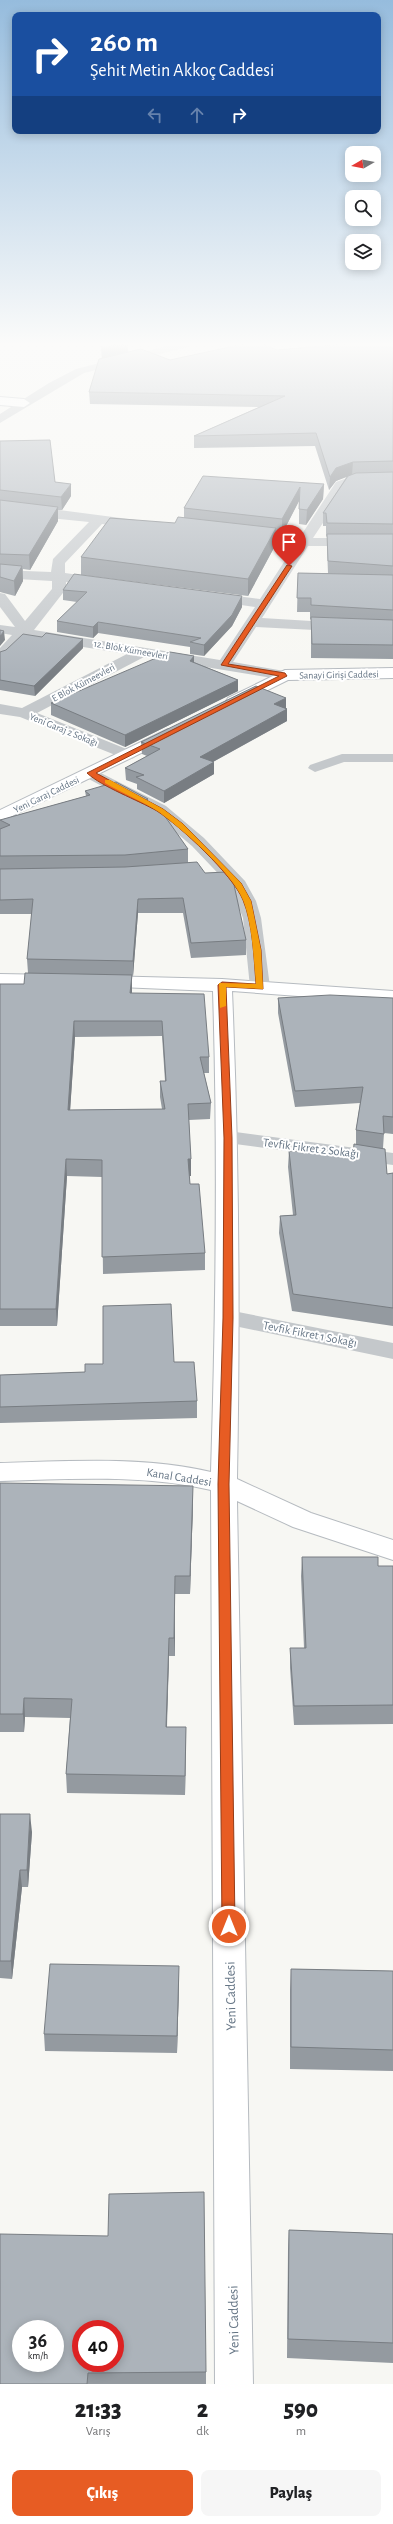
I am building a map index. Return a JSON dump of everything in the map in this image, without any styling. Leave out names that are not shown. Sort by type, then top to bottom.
[{"type":"street","points":[[224,665],[254,622],[341,485],[353,480],[393,479]]},
{"type":"street","points":[[0,509],[44,512],[151,526]]},
{"type":"street","points":[[0,656],[25,631],[59,589],[60,576],[58,562],[61,557],[98,520]]},
{"type":"street","points":[[236,535],[305,542],[393,542]]},
{"type":"street","points":[[0,574],[60,576],[115,584]]},
{"type":"street","points":[[282,578],[298,579]]},
{"type":"street","points":[[202,596],[265,604]]},
{"type":"street","points":[[0,597],[25,631]]},
{"type":"street","points":[[254,622],[393,630]]},
{"type":"street","name":"12. Blok Kümeevleri","points":[[0,629],[25,631],[285,675]]},
{"type":"street","name":"E Blok Kümeevleri","points":[[24,713],[142,652]]},
{"type":"street","name":"Sanayi Girişi Caddesi","points":[[285,675],[393,673]]},
{"type":"street","points":[[217,710],[285,675]]},
{"type":"street","name":"Yeni Garaj 2 Sokağı","points":[[0,709],[24,713],[128,754]]},
{"type":"street","name":"Yeni Garaj Caddesi","points":[[0,817],[182,727]]},
{"type":"street","points":[[91,773],[160,810],[180,826],[223,867],[239,885],[247,901],[257,950],[260,987]]},
{"type":"street","points":[[200,869],[223,867]]},
{"type":"street","points":[[0,980],[222,985],[393,997]]},
{"type":"street","name":"Yeni Caddesi","points":[[222,985],[228,1138],[228,1318],[224,1484],[234,2384]]},
{"type":"street","name":"Tevfik Fikret 2 Sokağı","points":[[228,1138],[393,1159]]},
{"type":"street","name":"Tevfik Fikret 1 Sokağı","points":[[228,1318],[393,1351]]},
{"type":"street","name":"Kanal Caddesi","points":[[0,1472],[102,1469],[186,1475],[224,1484],[302,1520],[393,1550]]},
{"type":"lane","points":[[315,768],[342,758],[393,758]]},
{"type":"building","points":[[0,452],[51,452],[55,482],[71,484],[61,497],[0,490]]},
{"type":"building","points":[[322,452],[393,452],[393,461],[353,462],[336,468],[330,477]]},
{"type":"building","points":[[393,472],[393,524],[327,523],[326,513],[323,513],[348,476],[356,473]]},
{"type":"building","points":[[203,476],[324,484],[307,510],[299,509],[300,487],[282,519],[184,508]]},
{"type":"building","points":[[0,500],[58,507],[29,555],[0,554]]},
{"type":"building","points":[[178,517],[276,528],[248,579],[81,557],[110,518],[175,523]]},
{"type":"building","points":[[327,534],[393,534],[393,566],[328,561]]},
{"type":"building","points":[[0,564],[22,566],[14,581],[0,577]]},
{"type":"building","points":[[298,573],[393,575],[393,610],[311,605],[311,598],[297,598]]},
{"type":"building","points":[[74,574],[242,596],[232,615],[204,645],[190,642],[201,638],[98,622],[93,627],[57,621],[87,592],[63,590]]},
{"type":"building","points":[[311,617],[393,620],[393,645],[312,644]]},
{"type":"building","points":[[0,630],[4,631],[0,636]]},
{"type":"building","points":[[46,633],[83,639],[34,686],[0,680],[0,652],[6,650],[23,634],[42,637]]},
{"type":"building","points":[[170,652],[194,656],[190,661],[238,680],[125,735],[51,703]]},
{"type":"building","points":[[256,686],[286,698],[274,704],[287,709],[200,757],[214,762],[164,791],[136,777],[144,775],[125,768],[160,749],[141,742]]},
{"type":"building","points":[[116,782],[148,799],[145,801],[164,815],[188,849],[125,855],[0,856],[0,829],[10,825],[0,820],[90,795],[85,791]]},
{"type":"building","points":[[197,862],[205,873],[226,872],[234,885],[246,940],[191,943],[183,898],[138,899],[133,961],[27,959],[33,899],[0,900],[0,869],[125,867]]},
{"type":"building","points":[[25,973],[132,975],[130,993],[204,994],[209,1057],[200,1057],[211,1103],[188,1104],[191,1159],[188,1159],[190,1184],[199,1184],[205,1253],[102,1257],[102,1160],[66,1159],[56,1309],[0,1309],[0,984],[24,984]],"holes":[[[74,1021],[162,1021],[166,1081],[160,1081],[165,1109],[68,1110]]]},
{"type":"building","points":[[330,995],[393,998],[393,1117],[383,1116],[384,1134],[356,1130],[363,1087],[295,1091],[278,998]]},
{"type":"building","points":[[354,1144],[385,1149],[387,1174],[393,1173],[393,1308],[293,1294],[280,1216],[296,1215],[289,1151],[353,1155]]},
{"type":"building","points":[[171,1304],[174,1362],[194,1362],[197,1401],[0,1407],[0,1375],[85,1372],[85,1364],[103,1364],[103,1306]]},
{"type":"building","points":[[0,1483],[193,1486],[190,1576],[175,1576],[174,1638],[169,1638],[166,1727],[186,1727],[185,1776],[66,1774],[72,1699],[24,1698],[23,1714],[0,1714]]},
{"type":"building","points":[[302,1557],[378,1557],[378,1566],[393,1566],[393,1705],[294,1706],[290,1648],[306,1648]]},
{"type":"building","points":[[0,1814],[30,1814],[27,1870],[20,1870],[11,1961],[0,1961]]},
{"type":"building","points":[[50,1964],[179,1966],[177,2036],[44,2034]]},
{"type":"building","points":[[291,1969],[393,1971],[393,2050],[291,2047]]},
{"type":"building","points":[[204,2192],[206,2372],[88,2373],[87,2384],[0,2384],[0,2234],[108,2236],[109,2194]]},
{"type":"building","points":[[289,2230],[393,2234],[393,2343],[288,2339]]},
{"type":"slow traffic","points":[[107,782],[160,810],[180,826],[223,867],[239,885],[247,901],[252,918],[257,950],[260,987],[222,985],[222,1006]]},
{"type":"route","points":[[229,1926],[224,1484],[228,1318],[228,1138],[222,985],[260,987],[257,950],[252,918],[247,901],[239,885],[223,867],[180,826],[160,810],[91,773],[285,675],[224,665],[254,622],[289,566]]}]
